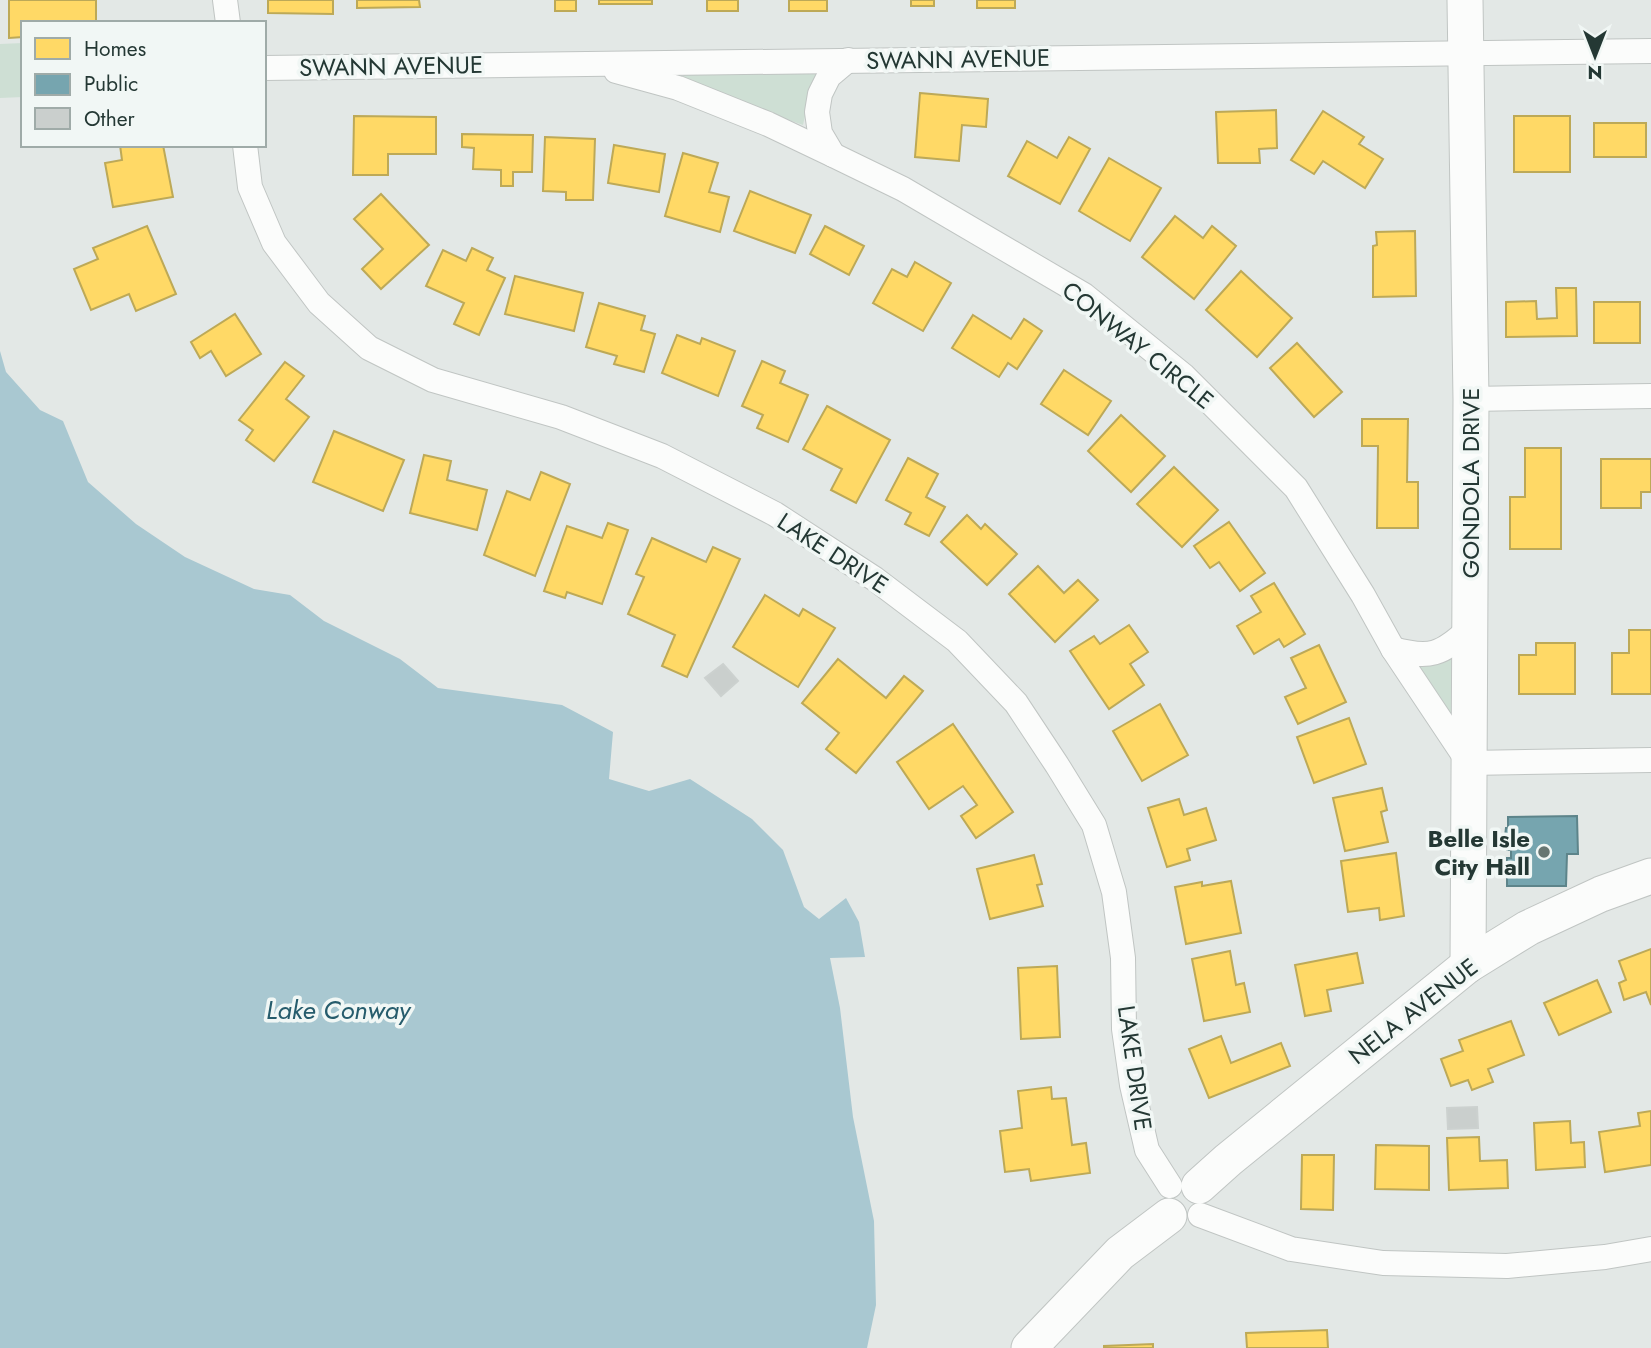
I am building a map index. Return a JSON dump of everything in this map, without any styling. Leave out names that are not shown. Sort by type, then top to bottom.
[{"type":"street","points":[[225,0],[228,21]]},
{"type":"street","name":"GONDOLA DRIVE","points":[[1465,0],[1471,399],[1468,965]]},
{"type":"street","name":"SWANN AVENUE","points":[[266,68],[1651,51]]},
{"type":"street","points":[[833,155],[820,133],[817,112],[820,94],[829,76],[848,60]]},
{"type":"street","name":"CONWAY CIRCLE","points":[[590,63],[678,88],[768,124],[903,188],[1084,295],[1183,375],[1296,488],[1363,595],[1393,649],[1469,763]]},
{"type":"street","name":"LAKE DRIVE","points":[[245,147],[250,187],[274,243],[319,303],[369,348],[433,380],[561,417],[662,456],[775,514],[876,579],[957,641],[1016,703],[1094,825],[1114,892],[1123,958],[1124,1029],[1132,1085],[1147,1150],[1185,1201]]},
{"type":"street","points":[[1471,399],[1651,396]]},
{"type":"street","points":[[1393,649],[1414,655],[1434,653],[1453,644],[1469,629]]},
{"type":"street","points":[[1469,763],[1651,760]]},
{"type":"street","name":"NELA AVENUE","points":[[1029,1348],[1120,1253],[1185,1201],[1228,1160],[1468,965],[1528,928],[1601,894],[1651,876]]},
{"type":"street","points":[[1185,1201],[1291,1249],[1383,1263],[1507,1266],[1605,1258],[1651,1249]]},
{"type":"green space","points":[[21,43],[21,97],[0,98],[0,44]]},
{"type":"green space","points":[[821,70],[809,99],[803,125],[684,83],[683,77],[685,72]]},
{"type":"green space","points":[[1456,653],[1461,734],[1415,668],[1418,662]]},
{"type":"water","name":"Lake Conway","points":[[0,351],[6,372],[40,410],[63,421],[88,482],[136,524],[185,557],[254,589],[290,595],[324,621],[400,659],[438,688],[562,705],[613,732],[609,779],[649,791],[690,779],[752,819],[783,850],[804,907],[819,919],[846,898],[859,922],[865,957],[830,958],[840,1008],[853,1117],[874,1221],[876,1305],[867,1348],[0,1348]]},
{"type":"building: Homes","points":[[9,0],[96,0],[96,21],[21,21],[21,37],[9,38]]},
{"type":"building: Homes","points":[[268,0],[333,0],[333,14],[268,13]]},
{"type":"building: Homes","points":[[357,0],[419,0],[420,7],[357,8]]},
{"type":"building: Homes","points":[[555,0],[576,0],[576,11],[555,11]]},
{"type":"building: Homes","points":[[599,0],[652,0],[652,4],[599,4]]},
{"type":"building: Homes","points":[[707,0],[738,0],[738,11],[707,11]]},
{"type":"building: Homes","points":[[789,0],[827,0],[827,11],[789,11]]},
{"type":"building: Homes","points":[[911,0],[934,0],[934,6],[911,6]]},
{"type":"building: Homes","points":[[977,0],[1015,0],[1015,8],[977,8]]},
{"type":"building: Homes","points":[[920,93],[988,99],[986,127],[962,125],[959,161],[915,157]]},
{"type":"building: Homes","points":[[1276,110],[1277,148],[1259,149],[1260,163],[1218,163],[1216,112]]},
{"type":"building: Homes","points":[[1323,111],[1364,137],[1359,144],[1383,159],[1365,188],[1323,161],[1314,174],[1291,160]]},
{"type":"building: Homes","points":[[354,116],[436,117],[436,154],[388,154],[388,175],[353,175]]},
{"type":"building: Homes","points":[[1514,116],[1570,116],[1570,172],[1514,172]]},
{"type":"building: Homes","points":[[1594,123],[1646,123],[1646,157],[1594,157]]},
{"type":"building: Homes","points":[[462,134],[533,135],[532,172],[513,172],[513,186],[501,186],[501,170],[473,169],[474,148],[462,147]]},
{"type":"building: Homes","points":[[545,137],[595,139],[593,200],[566,200],[566,192],[543,191]]},
{"type":"building: Homes","points":[[1069,137],[1090,149],[1060,204],[1008,176],[1027,141],[1057,158]]},
{"type":"building: Homes","points":[[614,145],[665,154],[659,192],[608,183]]},
{"type":"building: Homes","points":[[120,147],[163,147],[173,197],[113,207],[105,163],[122,160]]},
{"type":"building: Homes","points":[[683,153],[718,163],[709,192],[729,197],[720,232],[665,216]]},
{"type":"building: Homes","points":[[1109,158],[1161,188],[1130,241],[1079,211]]},
{"type":"building: Homes","points":[[750,191],[811,215],[795,253],[734,231]]},
{"type":"building: Homes","points":[[381,194],[429,245],[381,289],[362,269],[383,249],[354,219]]},
{"type":"building: Homes","points":[[1175,216],[1203,238],[1212,226],[1236,246],[1194,299],[1142,257]]},
{"type":"building: Homes","points":[[147,226],[176,294],[136,311],[129,294],[91,310],[74,269],[98,259],[93,248]]},
{"type":"building: Homes","points":[[825,226],[864,246],[849,275],[810,254]]},
{"type":"building: Homes","points":[[1415,231],[1416,296],[1373,297],[1373,246],[1377,245],[1376,232]]},
{"type":"building: Homes","points":[[472,248],[493,258],[487,270],[505,278],[479,335],[454,324],[464,303],[426,286],[443,250],[466,261]]},
{"type":"building: Homes","points":[[915,262],[951,283],[923,331],[873,303],[892,269],[907,277]]},
{"type":"building: Homes","points":[[1241,271],[1292,318],[1257,357],[1206,310]]},
{"type":"building: Homes","points":[[515,276],[583,293],[574,331],[505,314]]},
{"type":"building: Homes","points":[[1556,288],[1576,288],[1577,336],[1506,337],[1506,302],[1536,301],[1537,319],[1557,318]]},
{"type":"building: Homes","points":[[1594,302],[1640,302],[1640,343],[1594,343]]},
{"type":"building: Homes","points":[[599,303],[645,316],[641,330],[655,334],[644,372],[614,364],[617,356],[586,347]]},
{"type":"building: Homes","points":[[235,314],[261,354],[226,376],[211,351],[200,358],[191,342]]},
{"type":"building: Homes","points":[[973,315],[1011,339],[1024,319],[1042,331],[1017,369],[1008,363],[999,377],[952,348]]},
{"type":"building: Homes","points":[[677,335],[700,344],[702,338],[735,351],[718,396],[662,373]]},
{"type":"building: Homes","points":[[1297,343],[1342,392],[1314,417],[1270,368]]},
{"type":"building: Homes","points":[[762,361],[785,371],[780,383],[808,395],[788,442],[757,428],[763,415],[742,406]]},
{"type":"building: Homes","points":[[285,362],[304,376],[286,399],[309,417],[274,461],[246,440],[253,430],[239,420]]},
{"type":"building: Homes","points":[[1064,370],[1111,401],[1088,435],[1041,404]]},
{"type":"building: Homes","points":[[827,406],[890,440],[856,503],[831,490],[842,469],[803,449]]},
{"type":"building: Homes","points":[[1121,415],[1165,456],[1131,492],[1088,451]]},
{"type":"building: Homes","points":[[1362,419],[1408,419],[1407,482],[1418,482],[1418,528],[1377,528],[1378,446],[1362,446]]},
{"type":"building: Homes","points":[[334,431],[404,460],[383,511],[313,482]]},
{"type":"building: Homes","points":[[1525,448],[1561,448],[1561,549],[1510,549],[1510,497],[1525,497]]},
{"type":"building: Homes","points":[[424,455],[451,461],[447,480],[487,490],[477,530],[410,513]]},
{"type":"building: Homes","points":[[908,458],[938,474],[926,497],[945,507],[929,536],[905,524],[911,513],[886,500]]},
{"type":"building: Homes","points":[[1601,459],[1651,459],[1651,492],[1641,492],[1641,508],[1601,508]]},
{"type":"building: Homes","points":[[1174,467],[1218,510],[1182,547],[1137,504]]},
{"type":"building: Homes","points":[[541,472],[570,484],[535,576],[484,555],[507,491],[530,500]]},
{"type":"building: Homes","points":[[967,515],[981,529],[985,524],[1017,554],[987,585],[941,542]]},
{"type":"building: Homes","points":[[1229,522],[1265,573],[1240,591],[1219,562],[1210,568],[1194,546]]},
{"type":"building: Homes","points":[[608,523],[628,530],[602,604],[567,592],[565,598],[544,591],[567,526],[602,538]]},
{"type":"building: Homes","points":[[652,538],[706,562],[713,547],[740,559],[687,677],[662,666],[675,635],[628,614],[644,577],[636,574]]},
{"type":"building: Homes","points":[[1038,566],[1064,593],[1078,580],[1098,600],[1055,642],[1009,594]]},
{"type":"building: Homes","points":[[1274,583],[1305,634],[1284,647],[1279,639],[1254,654],[1237,626],[1261,612],[1251,596]]},
{"type":"building: Homes","points":[[765,595],[799,616],[803,609],[835,628],[798,687],[733,647]]},
{"type":"building: Homes","points":[[1129,625],[1148,652],[1130,664],[1144,685],[1109,709],[1070,651],[1094,636],[1100,644]]},
{"type":"building: Homes","points":[[1629,630],[1651,630],[1651,694],[1612,694],[1612,653],[1629,653]]},
{"type":"building: Homes","points":[[1536,643],[1575,643],[1575,694],[1519,694],[1519,655],[1536,655]]},
{"type":"building: Homes","points":[[1319,645],[1346,702],[1298,724],[1285,697],[1306,688],[1291,658]]},
{"type":"building: Homes","points":[[838,659],[886,698],[904,676],[923,691],[856,773],[826,749],[839,733],[802,703]]},
{"type":"building: Homes","points":[[1160,704],[1188,755],[1142,781],[1113,731]]},
{"type":"building: Homes","points":[[1349,718],[1366,764],[1314,783],[1297,737]]},
{"type":"building: Homes","points":[[953,724],[1013,812],[976,838],[961,816],[977,805],[963,786],[929,809],[897,762]]},
{"type":"building: Homes","points":[[1382,788],[1387,810],[1381,812],[1388,842],[1345,851],[1333,798]]},
{"type":"building: Homes","points":[[1179,799],[1184,815],[1206,808],[1216,840],[1187,849],[1190,860],[1167,867],[1148,808]]},
{"type":"building: Homes","points":[[1396,853],[1404,916],[1380,920],[1379,908],[1348,912],[1341,861]]},
{"type":"building: Homes","points":[[1034,855],[1042,884],[1037,885],[1043,906],[990,919],[977,869]]},
{"type":"building: Homes","points":[[1231,881],[1241,933],[1186,944],[1175,887]]},
{"type":"building: Homes","points":[[1651,949],[1651,1005],[1646,992],[1624,1000],[1619,983],[1626,980],[1619,961]]},
{"type":"building: Homes","points":[[1230,951],[1236,985],[1244,983],[1250,1012],[1204,1021],[1192,959]]},
{"type":"building: Homes","points":[[1357,953],[1363,983],[1327,990],[1331,1011],[1305,1016],[1295,965]]},
{"type":"building: Homes","points":[[1057,966],[1060,1037],[1021,1039],[1018,968]]},
{"type":"building: Homes","points":[[1597,980],[1611,1012],[1559,1035],[1544,1003]]},
{"type":"building: Homes","points":[[1511,1021],[1524,1055],[1488,1069],[1493,1082],[1472,1090],[1468,1080],[1451,1086],[1441,1059],[1463,1051],[1459,1040]]},
{"type":"building: Homes","points":[[1221,1036],[1231,1063],[1281,1043],[1290,1066],[1209,1098],[1189,1049]]},
{"type":"building: Homes","points":[[1051,1087],[1052,1099],[1066,1098],[1072,1145],[1086,1143],[1090,1173],[1031,1181],[1029,1169],[1005,1172],[1000,1131],[1022,1128],[1018,1091]]},
{"type":"building: Homes","points":[[1651,1111],[1651,1165],[1605,1172],[1599,1132],[1640,1126],[1638,1113]]},
{"type":"building: Homes","points":[[1570,1121],[1571,1143],[1584,1142],[1585,1167],[1536,1170],[1534,1123]]},
{"type":"building: Homes","points":[[1479,1137],[1480,1161],[1507,1160],[1508,1188],[1449,1190],[1447,1138]]},
{"type":"building: Homes","points":[[1376,1145],[1429,1146],[1429,1190],[1375,1189]]},
{"type":"building: Homes","points":[[1302,1155],[1334,1155],[1333,1210],[1301,1209]]},
{"type":"building: Homes","points":[[1327,1330],[1328,1348],[1247,1348],[1246,1333]]},
{"type":"building: Homes","points":[[1153,1344],[1153,1348],[1104,1348],[1104,1346]]},
{"type":"building: Public","name":"Belle Isle City Hall","points":[[1577,816],[1578,854],[1567,854],[1566,886],[1507,886],[1507,858],[1511,858],[1511,850],[1507,850],[1507,844],[1504,844],[1508,817]]},
{"type":"building: Other","points":[[723,664],[738,681],[721,696],[705,678]]},
{"type":"building: Other","points":[[1477,1107],[1478,1128],[1448,1129],[1447,1108]]},
{"type":"place","name":"Belle Isle City Hall","points":[[1544,852]]}]
